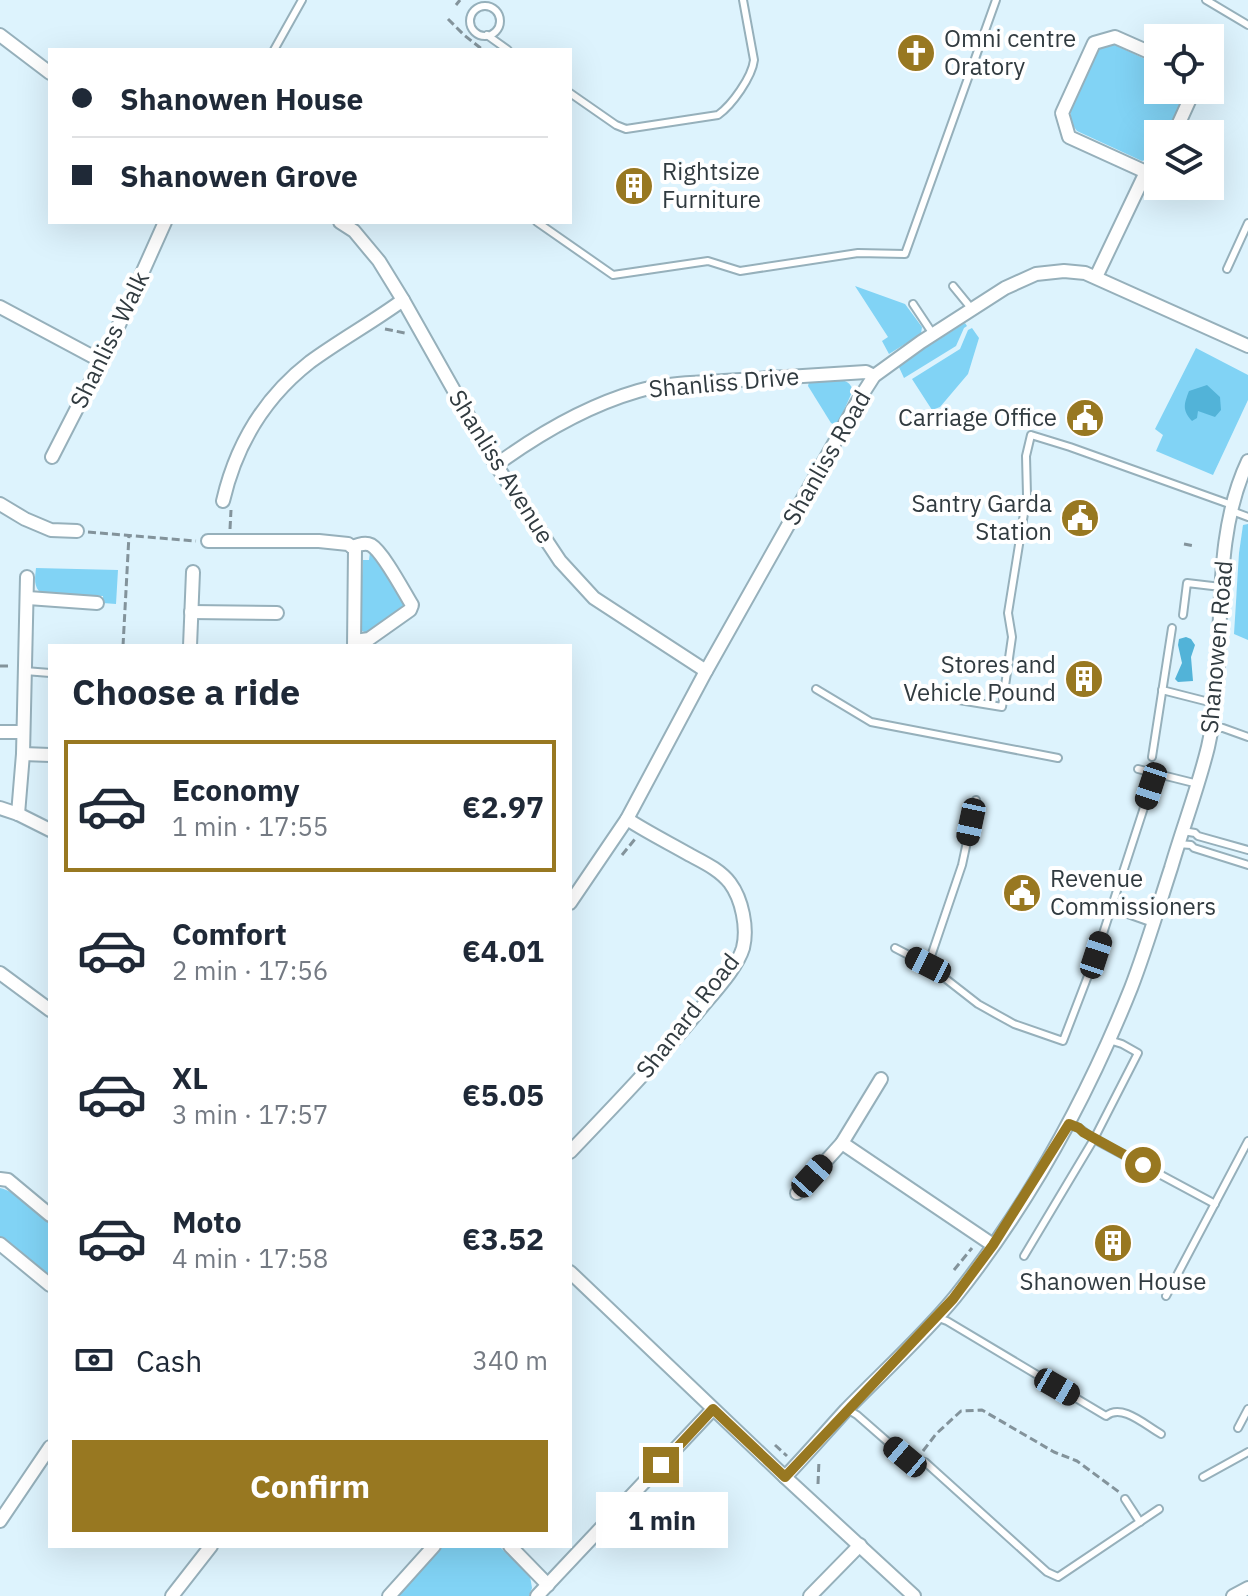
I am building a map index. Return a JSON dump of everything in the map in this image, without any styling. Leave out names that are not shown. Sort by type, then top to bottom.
[{"type":"street","points":[[0,35],[48,71]]},
{"type":"street","points":[[1144,50],[1115,37],[1094,43],[1062,113],[1069,137],[1144,171]]},
{"type":"street","points":[[1096,277],[1144,176]]},
{"type":"street","name":"Shanliss Walk","points":[[52,457],[132,298],[164,224]]},
{"type":"street","name":"Shanliss Avenue","points":[[343,224],[354,231],[379,261],[496,465],[560,561],[586,591],[706,671]]},
{"type":"street","name":"Shanliss Road","points":[[572,900],[627,819],[706,671],[874,376],[1005,288],[1036,274],[1064,271],[1096,277],[1248,346]]},
{"type":"street","points":[[223,501],[229,475],[242,444],[263,409],[311,362],[403,300]]},
{"type":"street","points":[[0,307],[101,361]]},
{"type":"street","name":"Shanliss Drive","points":[[496,465],[572,417],[641,390],[866,372],[874,376]]},
{"type":"street","name":"Shanowen Road","points":[[785,1477],[953,1299],[993,1245],[1084,1096],[1131,987],[1198,784],[1212,728],[1221,587],[1232,508],[1248,461]]},
{"type":"street","points":[[0,504],[51,530],[77,531]]},
{"type":"street","points":[[208,541],[348,544],[352,547],[355,549],[354,643],[369,639],[410,610],[412,605],[380,554],[370,544],[352,547]]},
{"type":"street","points":[[190,644],[193,572]]},
{"type":"street","points":[[18,814],[23,754],[27,577]]},
{"type":"street","points":[[28,598],[97,603]]},
{"type":"street","points":[[191,612],[277,613]]},
{"type":"street","points":[[0,732],[23,732]]},
{"type":"street","points":[[23,754],[48,755]]},
{"type":"street","points":[[0,808],[48,829]]},
{"type":"street","name":"Shanard Road","points":[[572,1150],[667,1049],[732,968],[743,947],[742,910],[730,883],[717,870],[627,819]]},
{"type":"street","points":[[0,973],[48,1009]]},
{"type":"street","points":[[797,1193],[842,1143],[881,1079]]},
{"type":"street","points":[[842,1143],[993,1245]]},
{"type":"street","points":[[0,1179],[8,1180],[48,1213]]},
{"type":"street","points":[[0,1244],[48,1283]]},
{"type":"street","points":[[572,1274],[914,1596]]},
{"type":"street","points":[[537,1596],[713,1409]]},
{"type":"street","points":[[0,1521],[8,1497],[48,1449]]},
{"type":"street","points":[[810,1596],[860,1545]]},
{"type":"street","points":[[172,1596],[209,1548]]},
{"type":"street","points":[[389,1596],[432,1548]]},
{"type":"street","points":[[512,1548],[548,1585]]},
{"type":"street","points":[[1233,1596],[1248,1588]]},
{"type":"lane","points":[[275,48],[302,0]]},
{"type":"lane","points":[[494,9],[500,0]]},
{"type":"lane","points":[[572,94],[626,129],[718,115],[727,109],[753,71],[754,60],[743,0]]},
{"type":"lane","points":[[540,224],[613,275],[708,261],[740,271],[858,253],[905,254],[996,0]]},
{"type":"lane","points":[[1206,0],[1248,25]]},
{"type":"lane","points":[[487,35],[496,31],[500,22],[498,13],[485,6],[476,9],[471,17],[474,31],[487,35],[505,48]]},
{"type":"lane","points":[[1227,269],[1248,223]]},
{"type":"lane","points":[[953,286],[972,309]]},
{"type":"lane","points":[[913,304],[933,334]]},
{"type":"lane","points":[[953,699],[1002,707],[1012,637],[1008,613],[1027,495],[1026,456],[1031,435],[1232,508],[1248,517]]},
{"type":"lane","points":[[1183,615],[1187,583],[1221,587]]},
{"type":"lane","points":[[1152,757],[1172,628]]},
{"type":"lane","points":[[25,671],[48,673]]},
{"type":"lane","points":[[816,689],[871,722],[1058,758]]},
{"type":"lane","points":[[1162,690],[1214,703]]},
{"type":"lane","points":[[1212,728],[1223,728],[1248,737]]},
{"type":"lane","points":[[1138,769],[1198,784]]},
{"type":"lane","points":[[895,948],[928,965],[978,1004],[1014,1024],[1063,1041],[1096,955],[1151,786]]},
{"type":"lane","points":[[928,965],[962,865],[976,800]]},
{"type":"lane","points":[[1180,837],[1195,833],[1248,850]]},
{"type":"lane","points":[[1180,837],[1194,848],[1248,865]]},
{"type":"lane","points":[[1111,908],[1153,923]]},
{"type":"lane","points":[[1024,1256],[1094,1139],[1138,1053],[1108,1040]]},
{"type":"lane","points":[[1069,1124],[1215,1204]]},
{"type":"lane","points":[[1166,1296],[1248,1141]]},
{"type":"lane","points":[[936,1317],[1106,1416],[1112,1411],[1121,1411],[1161,1434]]},
{"type":"lane","points":[[847,1409],[905,1457],[925,1462],[1047,1572],[1058,1577],[1159,1509]]},
{"type":"lane","points":[[1238,1428],[1248,1409]]},
{"type":"lane","points":[[1203,1477],[1248,1452]]},
{"type":"lane","points":[[1125,1499],[1140,1522]]},
{"type":"path","points":[[456,5],[460,0]]},
{"type":"path","points":[[448,19],[480,48]]},
{"type":"path","points":[[385,329],[409,333]]},
{"type":"path","points":[[223,501],[232,511],[232,541]]},
{"type":"path","points":[[77,531],[208,541]]},
{"type":"path","points":[[123,644],[129,535]]},
{"type":"path","points":[[1184,544],[1195,546]]},
{"type":"path","points":[[622,855],[636,837]]},
{"type":"path","points":[[954,1270],[972,1248]]},
{"type":"path","points":[[915,1460],[936,1434],[961,1411],[982,1410],[1054,1452],[1077,1461],[1116,1488],[1125,1499]]},
{"type":"path","points":[[818,1484],[820,1454]]},
{"type":"shaded area","points":[[1115,45],[1144,58],[1144,104],[1181,104],[1173,120],[1144,120],[1144,160],[1077,131],[1071,123],[1070,108],[1098,48]]},
{"type":"shaded area","points":[[855,286],[905,304],[922,327],[921,334],[889,354],[882,341],[888,337]]},
{"type":"shaded area","points":[[965,323],[967,326],[956,346],[904,378],[898,365]]},
{"type":"shaded area","points":[[972,328],[979,338],[968,374],[940,407],[932,410],[912,379],[960,349],[968,330]]},
{"type":"shaded area","points":[[1196,348],[1248,375],[1248,400],[1213,475],[1156,451],[1163,435],[1155,429]]},
{"type":"shaded area","points":[[840,380],[848,383],[853,390],[837,426],[831,423],[808,386],[809,382]]},
{"type":"shaded area","points":[[1207,385],[1220,397],[1221,410],[1215,417],[1198,411],[1197,418],[1192,421],[1185,407],[1189,391]]},
{"type":"shaded area","points":[[1248,524],[1248,640],[1234,634],[1239,553],[1243,525]]},
{"type":"shaded area","points":[[370,552],[406,604],[405,610],[367,633],[362,631],[359,624],[363,560],[369,560]]},
{"type":"shaded area","points":[[36,568],[118,570],[116,604],[103,603],[103,596],[42,594],[36,585]]},
{"type":"shaded area","points":[[1186,637],[1195,645],[1191,657],[1193,681],[1178,682],[1175,679],[1182,663],[1179,639]]},
{"type":"shaded area","points":[[0,1188],[19,1198],[48,1221],[48,1274],[0,1237]]},
{"type":"shaded area","points":[[439,1548],[501,1548],[530,1576],[532,1588],[529,1596],[398,1596]]},
{"type":"place","name":"Omni centre Oratory","points":[[916,53]]},
{"type":"place","name":"Rightsize Furniture","points":[[634,186]]},
{"type":"place","name":"Carriage Office","points":[[1085,418]]},
{"type":"place","name":"Santry Garda Station","points":[[1080,518]]},
{"type":"place","name":"Stores and Vehicle Pound","points":[[1084,679]]},
{"type":"place","name":"Revenue Commissioners","points":[[1022,893]]},
{"type":"place","name":"Shanowen House","points":[[1113,1243]]},
{"type":"route","points":[[661,1465],[713,1409],[785,1477],[953,1299],[993,1245],[1069,1124],[1143,1165]]}]
